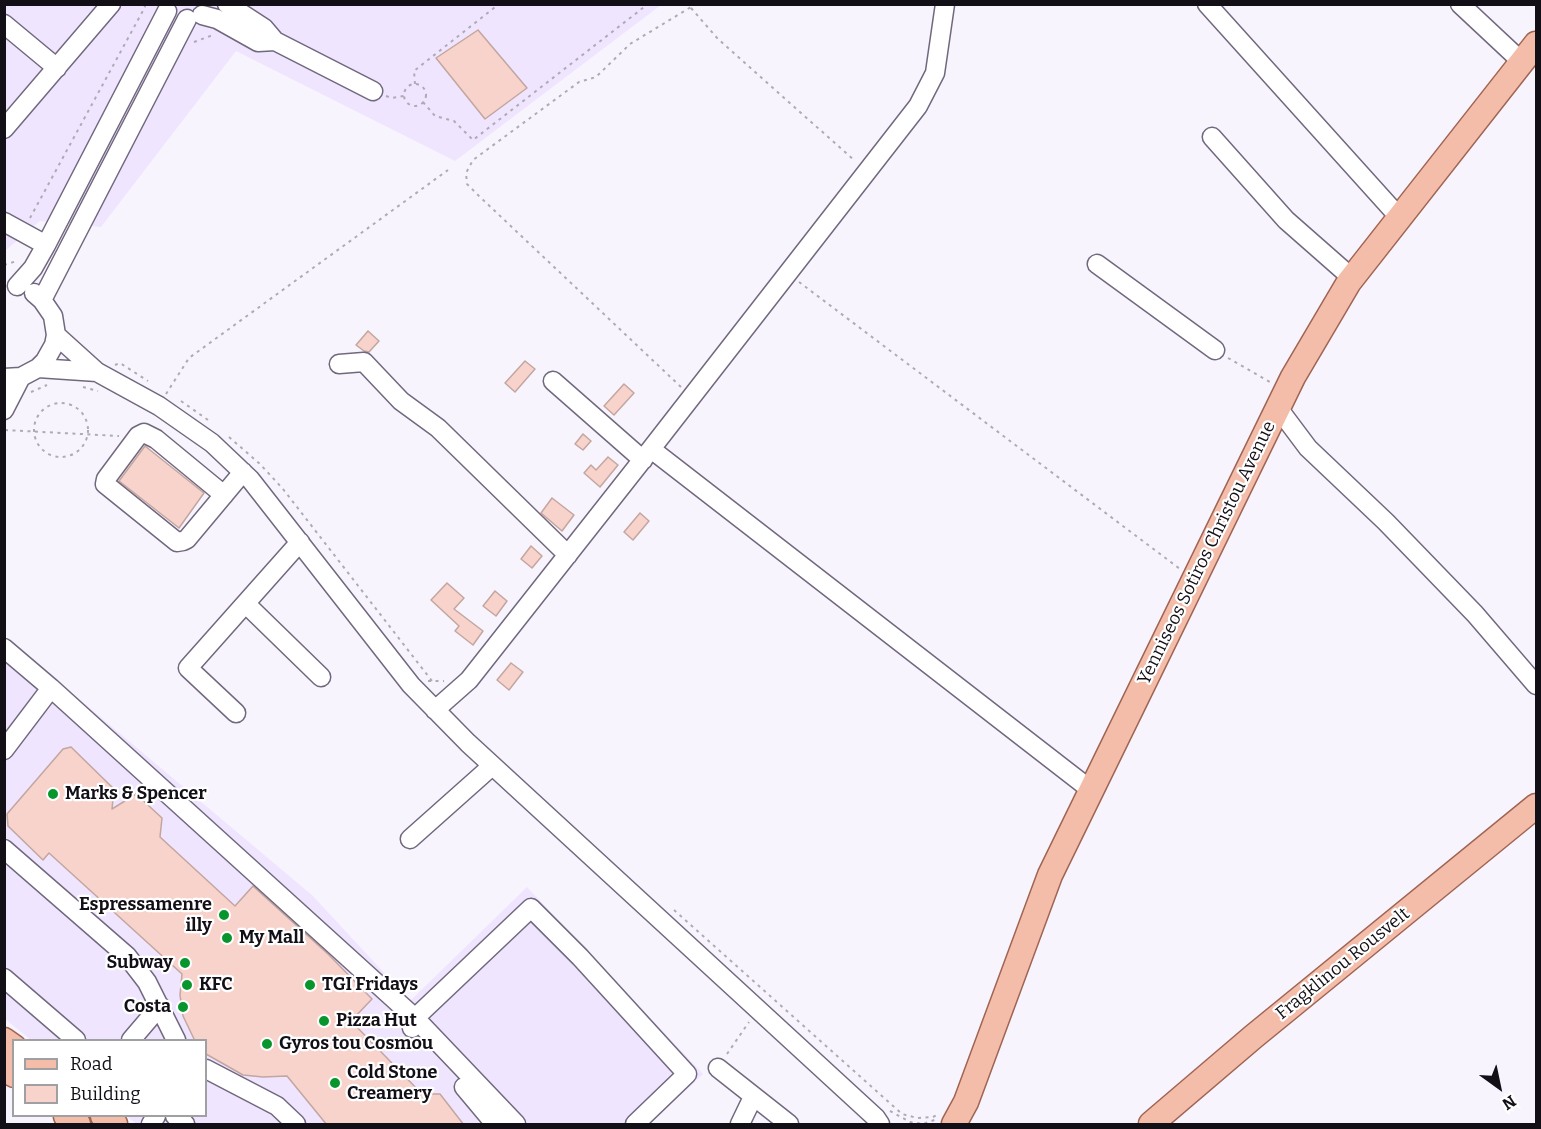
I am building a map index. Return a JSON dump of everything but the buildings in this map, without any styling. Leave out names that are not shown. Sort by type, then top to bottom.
[{"type":"main road","name":"Yenniseos Sotiros Christou Avenue","points":[[950,1117],[1050,875],[1282,400],[1352,278],[1529,53]]},
{"type":"main road","name":"Fragklinou Rousvelt","points":[[1151,1125],[1253,1037],[1536,806]]},
{"type":"street","points":[[4,129],[111,4]]},
{"type":"street","points":[[227,4],[264,28],[274,41],[373,91]]},
{"type":"street","points":[[435,710],[469,680],[918,106],[935,73],[945,4]]},
{"type":"street","points":[[1207,4],[1399,217]]},
{"type":"street","points":[[1460,4],[1529,53]]},
{"type":"street","points":[[11,286],[33,268],[46,245],[165,8],[173,15],[200,13],[217,19],[258,42],[274,41]]},
{"type":"street","points":[[42,300],[200,13]]},
{"type":"street","points":[[4,24],[57,68]]},
{"type":"street","points":[[1212,137],[1286,220],[1352,278]]},
{"type":"street","points":[[4,222],[46,245]]},
{"type":"street","points":[[1097,264],[1215,350]]},
{"type":"street","points":[[5,417],[18,382],[38,368],[50,353],[56,335],[53,316],[42,300],[35,293],[11,286]]},
{"type":"street","points":[[56,335],[97,372],[159,406],[212,443],[243,472],[411,685],[435,710],[492,766],[882,1122]]},
{"type":"street","points":[[339,364],[363,362],[401,401],[438,428],[568,555]]},
{"type":"street","points":[[38,368],[97,372]]},
{"type":"street","points":[[553,381],[647,455],[1091,790]]},
{"type":"street","points":[[1282,400],[1308,448],[1386,522],[1475,614],[1536,685]]},
{"type":"street","points":[[224,495],[156,439],[144,433],[138,436],[106,479],[105,484],[177,542],[187,539],[224,495],[243,472]]},
{"type":"street","points":[[236,713],[188,668],[300,542]]},
{"type":"street","points":[[246,604],[321,677]]},
{"type":"street","points":[[4,648],[415,1018],[516,1125]]},
{"type":"street","points":[[4,750],[51,688]]},
{"type":"street","points":[[410,839],[492,766]]},
{"type":"street","points":[[4,849],[127,956],[143,976],[175,1039]]},
{"type":"street","points":[[495,1125],[474,1097],[411,1028],[415,1018],[531,908],[580,957],[687,1074],[635,1125]]},
{"type":"street","points":[[4,978],[74,1039]]},
{"type":"street","points":[[133,1039],[160,1006]]},
{"type":"street","points":[[718,1068],[789,1125]]},
{"type":"street","points":[[207,1070],[277,1106],[296,1125]]},
{"type":"street","points":[[740,1125],[753,1097]]},
{"type":"path","points":[[24,221],[29,219],[43,194],[145,7],[144,4]]},
{"type":"path","points":[[415,84],[414,71],[499,4]]},
{"type":"path","points":[[423,102],[435,116],[454,121],[473,140],[648,4]]},
{"type":"path","points":[[691,397],[479,196],[467,184],[466,173],[473,160],[579,82],[596,77],[630,44],[696,4]]},
{"type":"path","points":[[691,8],[718,39],[866,171]]},
{"type":"path","points":[[194,41],[214,35]]},
{"type":"path","points":[[415,84],[422,86],[426,92],[423,102],[413,106],[405,100],[405,89],[415,84]]},
{"type":"path","points":[[165,396],[189,357],[448,170]]},
{"type":"path","points":[[787,273],[1195,579]]},
{"type":"path","points":[[1215,350],[1282,400]]},
{"type":"path","points":[[18,382],[41,387],[54,384]]},
{"type":"path","points":[[77,384],[91,390]]},
{"type":"path","points":[[76,388],[82,387]]},
{"type":"path","points":[[52,404],[69,404],[83,415],[87,423],[87,435],[81,448],[65,457],[56,457],[40,449],[34,432],[34,423],[44,409],[52,404]]},
{"type":"path","points":[[5,417],[5,430],[128,437]]},
{"type":"path","points":[[432,681],[449,679]]},
{"type":"path","points":[[672,908],[902,1114],[917,1118],[950,1117]]},
{"type":"path","points":[[718,1068],[752,1017]]},
{"type":"shaded area","points":[[5,5],[661,5],[455,161],[236,51],[101,227],[40,221],[5,251]]},
{"type":"shaded area","points":[[4,636],[313,896],[410,1001],[527,887],[703,1074],[650,1124],[137,1124],[127,1117],[207,1117],[207,1039],[30,1039],[5,1019]]},
{"type":"place","name":"Marks & Spencer","points":[[53,794]]},
{"type":"place","name":"Espressamenre illy","points":[[224,915]]},
{"type":"place","name":"My Mall","points":[[227,938]]},
{"type":"place","name":"Subway","points":[[185,963]]},
{"type":"place","name":"KFC","points":[[187,985]]},
{"type":"place","name":"TGI Fridays","points":[[310,985]]},
{"type":"place","name":"Costa","points":[[183,1007]]},
{"type":"place","name":"Pizza Hut","points":[[324,1021]]},
{"type":"place","name":"Gyros tou Cosmou","points":[[267,1044]]},
{"type":"place","name":"Cold Stone Creamery","points":[[335,1083]]}]
